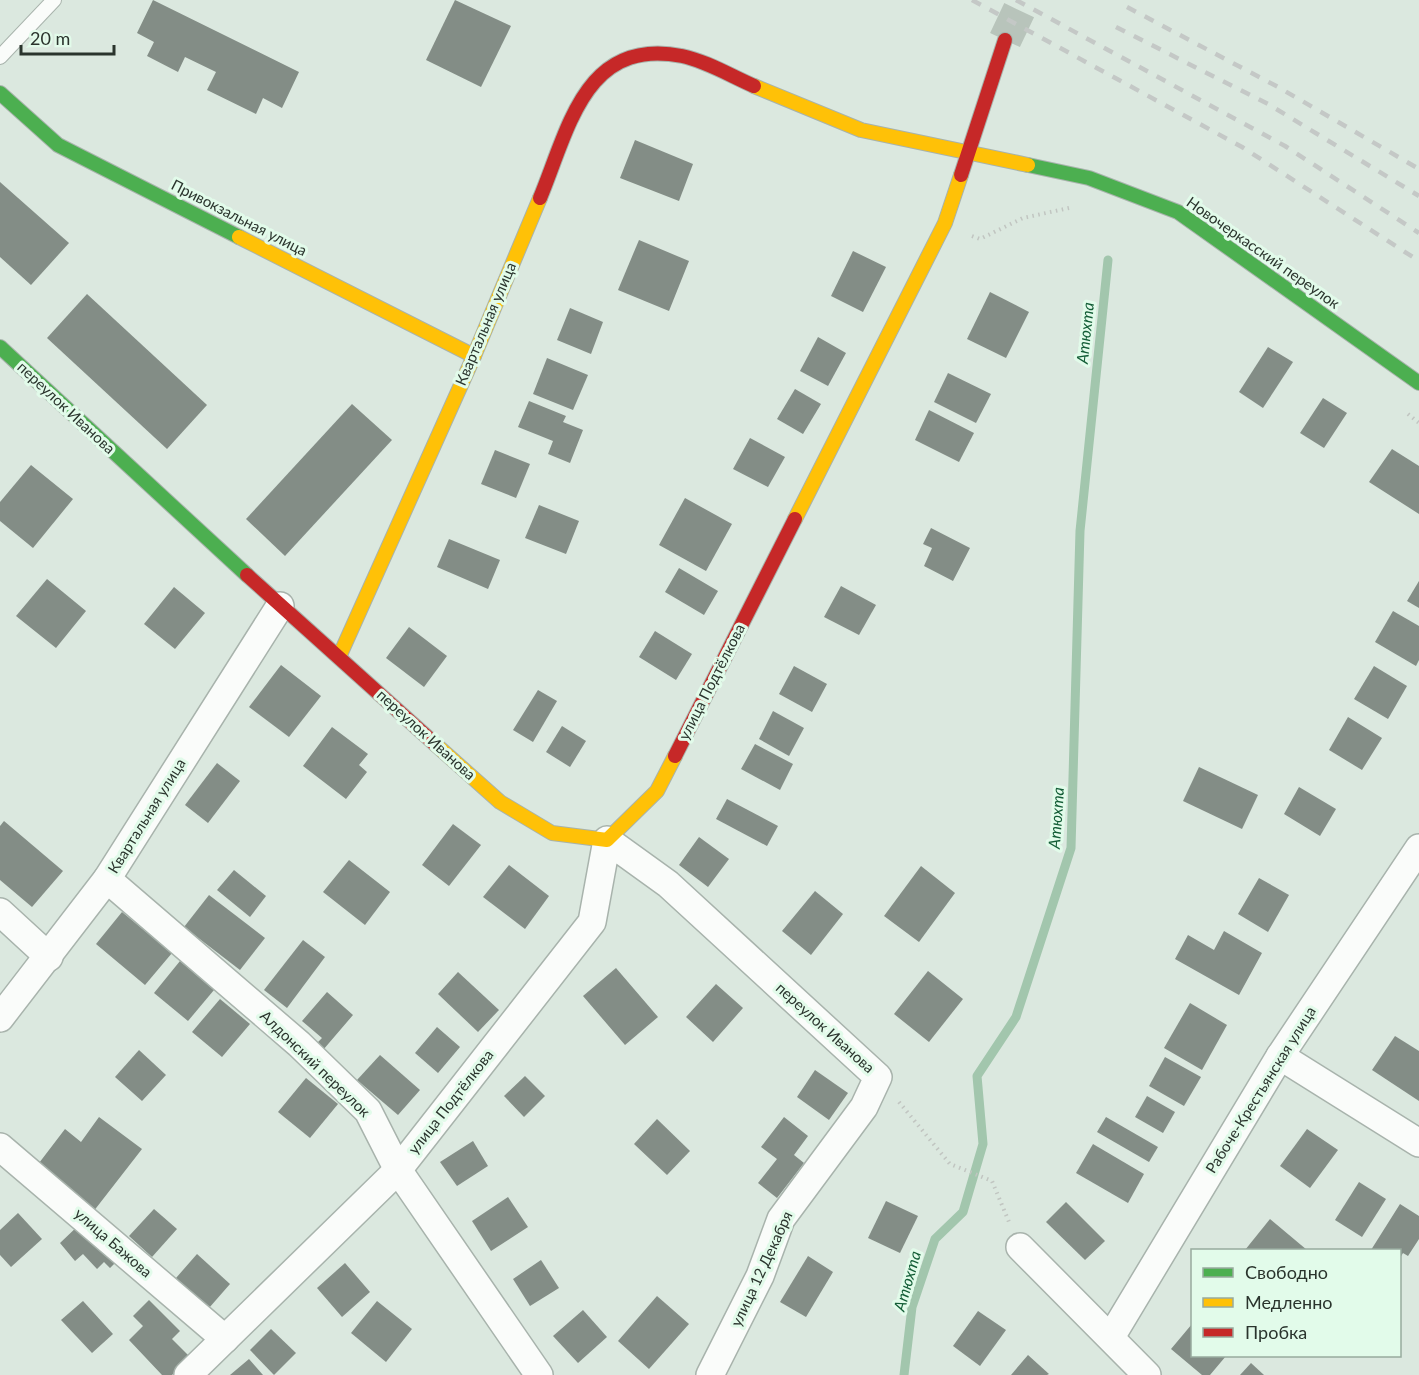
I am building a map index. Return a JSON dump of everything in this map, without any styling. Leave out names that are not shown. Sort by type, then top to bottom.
[{"type":"main road","name":"улица Подтёлкова","points":[[607,840],[657,791],[945,223],[1005,40]]},
{"type":"main road","name":"Квартальная улица","points":[[339,657],[474,356],[585,90],[613,63],[647,53],[683,56],[861,130],[970,152]]},
{"type":"main road","name":"Привокзальная улица","points":[[0,93],[58,145],[474,356]]},
{"type":"main road","name":"Новочеркасский переулок","points":[[970,152],[1089,178],[1178,212],[1419,383]]},
{"type":"main road","name":"переулок Иванова","points":[[0,347],[280,606],[500,802],[552,833],[607,840]]},
{"type":"street","name":"Квартальная улица","points":[[0,1018],[107,879],[280,606]]},
{"type":"street","name":"переулок Иванова","points":[[607,840],[668,884],[878,1077]]},
{"type":"street","name":"улица Подтёлкова","points":[[188,1375],[398,1170],[592,922],[607,840]]},
{"type":"street","name":"Рабоче-Крестьянская улица","points":[[1111,1337],[1280,1056],[1419,848]]},
{"type":"street","name":"Алдонский переулок","points":[[107,879],[298,1044],[368,1110],[398,1170],[535,1373]]},
{"type":"street","points":[[0,912],[49,957]]},
{"type":"street","points":[[1280,1056],[1419,1143]]},
{"type":"street","name":"улица 12 Декабря","points":[[710,1375],[760,1276],[781,1219],[864,1107],[878,1077]]},
{"type":"street","name":"улица Бажова","points":[[0,1147],[225,1339]]},
{"type":"street","points":[[1020,1247],[1147,1375]]},
{"type":"lane","points":[[0,57],[54,0]]},
{"type":"path","points":[[945,223],[980,239],[1023,218],[1077,206]]},
{"type":"path","points":[[1400,409],[1419,423]]},
{"type":"path","points":[[878,1077],[950,1164],[992,1181],[1020,1247]]},
{"type":"building","points":[[153,0],[299,72],[282,108],[263,98],[256,114],[207,90],[216,72],[185,57],[178,72],[147,56],[154,42],[137,33]]},
{"type":"building","points":[[455,0],[511,26],[481,87],[426,60]]},
{"type":"building","points":[[635,140],[693,164],[679,201],[620,178]]},
{"type":"building","points":[[0,182],[69,243],[31,285],[0,257]]},
{"type":"building","points":[[639,240],[689,261],[669,311],[618,290]]},
{"type":"building","points":[[853,251],[886,267],[863,312],[831,296]]},
{"type":"building","points":[[990,292],[1029,312],[1006,358],[967,339]]},
{"type":"building","points":[[87,294],[207,405],[167,449],[47,338]]},
{"type":"building","points":[[570,308],[603,322],[591,354],[557,340]]},
{"type":"building","points":[[818,337],[846,353],[828,386],[800,371]]},
{"type":"building","points":[[1268,347],[1293,362],[1263,408],[1239,392]]},
{"type":"building","points":[[547,358],[588,375],[573,410],[533,394]]},
{"type":"building","points":[[948,373],[991,394],[976,423],[934,402]]},
{"type":"building","points":[[795,389],[821,404],[803,434],[777,419]]},
{"type":"building","points":[[1323,398],[1347,413],[1324,448],[1300,433]]},
{"type":"building","points":[[529,401],[566,416],[563,422],[583,430],[570,463],[548,454],[553,441],[518,427]]},
{"type":"building","points":[[352,404],[392,440],[285,556],[246,519]]},
{"type":"building","points":[[929,410],[974,433],[959,462],[915,440]]},
{"type":"building","points":[[750,438],[785,457],[768,487],[733,469]]},
{"type":"building","points":[[1392,449],[1419,466],[1419,514],[1369,482]]},
{"type":"building","points":[[495,450],[530,464],[516,498],[481,484]]},
{"type":"building","points":[[31,465],[73,499],[33,548],[0,521],[0,502]]},
{"type":"building","points":[[685,498],[732,524],[706,571],[659,545]]},
{"type":"building","points":[[539,505],[579,521],[566,554],[525,538]]},
{"type":"building","points":[[931,528],[970,548],[953,581],[924,566],[932,548],[923,544]]},
{"type":"building","points":[[449,539],[500,560],[488,589],[437,567]]},
{"type":"building","points":[[679,568],[718,591],[704,615],[665,592]]},
{"type":"building","points":[[47,579],[86,611],[56,648],[16,616]]},
{"type":"building","points":[[1419,581],[1419,608],[1407,601]]},
{"type":"building","points":[[841,586],[876,605],[859,635],[824,617]]},
{"type":"building","points":[[174,587],[205,613],[175,649],[144,624]]},
{"type":"building","points":[[1393,611],[1419,626],[1419,660],[1416,666],[1375,642]]},
{"type":"building","points":[[409,627],[447,656],[424,687],[386,658]]},
{"type":"building","points":[[655,631],[692,654],[676,680],[639,657]]},
{"type":"building","points":[[281,665],[321,696],[289,737],[249,707]]},
{"type":"building","points":[[794,666],[827,684],[812,712],[779,694]]},
{"type":"building","points":[[1374,666],[1407,686],[1388,719],[1354,699]]},
{"type":"building","points":[[538,690],[557,701],[533,742],[513,730]]},
{"type":"building","points":[[773,711],[804,728],[789,756],[759,739]]},
{"type":"building","points":[[1348,717],[1382,738],[1362,770],[1329,750]]},
{"type":"building","points":[[562,726],[586,741],[570,767],[546,752]]},
{"type":"building","points":[[332,727],[368,754],[359,765],[367,772],[346,799],[303,766]]},
{"type":"building","points":[[755,744],[793,764],[780,790],[741,769]]},
{"type":"building","points":[[217,763],[240,781],[208,823],[185,805]]},
{"type":"building","points":[[1199,767],[1258,795],[1242,829],[1183,801]]},
{"type":"building","points":[[1299,787],[1336,809],[1320,836],[1284,814]]},
{"type":"building","points":[[727,799],[778,826],[767,846],[716,819]]},
{"type":"building","points":[[4,821],[63,871],[32,907],[0,880],[0,826]]},
{"type":"building","points":[[453,824],[481,845],[449,886],[422,865]]},
{"type":"building","points":[[699,837],[729,859],[708,887],[679,865]]},
{"type":"building","points":[[349,860],[390,892],[365,925],[323,892]]},
{"type":"building","points":[[509,865],[549,896],[525,929],[483,897]]},
{"type":"building","points":[[921,866],[955,893],[919,942],[884,916]]},
{"type":"building","points":[[234,870],[266,896],[250,917],[217,890]]},
{"type":"building","points":[[1259,878],[1289,895],[1268,932],[1238,914]]},
{"type":"building","points":[[815,891],[843,914],[811,955],[782,931]]},
{"type":"building","points":[[209,895],[265,938],[240,970],[184,927]]},
{"type":"building","points":[[122,912],[172,953],[145,985],[96,944]]},
{"type":"building","points":[[1224,931],[1262,953],[1239,995],[1175,959],[1188,935],[1214,950]]},
{"type":"building","points":[[303,940],[325,957],[287,1008],[264,990]]},
{"type":"building","points":[[180,961],[214,990],[188,1021],[154,993]]},
{"type":"building","points":[[616,968],[658,1017],[625,1045],[583,996]]},
{"type":"building","points":[[928,971],[963,999],[929,1042],[894,1014]]},
{"type":"building","points":[[458,972],[499,1010],[478,1032],[438,994]]},
{"type":"building","points":[[716,984],[743,1008],[713,1042],[686,1017]]},
{"type":"building","points":[[327,992],[353,1015],[323,1050],[316,1044],[322,1038],[302,1021]]},
{"type":"building","points":[[220,999],[250,1024],[222,1057],[192,1032]]},
{"type":"building","points":[[1190,1003],[1227,1025],[1202,1070],[1164,1048]]},
{"type":"building","points":[[437,1027],[460,1047],[438,1073],[415,1053]]},
{"type":"building","points":[[1395,1036],[1419,1051],[1419,1101],[1372,1070]]},
{"type":"building","points":[[139,1050],[166,1075],[142,1101],[115,1077]]},
{"type":"building","points":[[380,1055],[420,1090],[398,1115],[357,1080]]},
{"type":"building","points":[[1165,1057],[1201,1077],[1184,1106],[1149,1086]]},
{"type":"building","points":[[815,1070],[848,1093],[829,1120],[797,1097]]},
{"type":"building","points":[[525,1076],[545,1096],[524,1117],[504,1096]]},
{"type":"building","points":[[306,1078],[338,1104],[310,1138],[278,1112]]},
{"type":"building","points":[[1147,1096],[1175,1112],[1163,1133],[1135,1117]]},
{"type":"building","points":[[99,1117],[142,1149],[93,1212],[36,1167],[65,1129],[81,1142]]},
{"type":"building","points":[[784,1117],[808,1136],[794,1155],[804,1163],[777,1198],[758,1183],[777,1159],[761,1147]]},
{"type":"building","points":[[1106,1117],[1158,1147],[1149,1162],[1097,1132]]},
{"type":"building","points":[[657,1119],[690,1151],[667,1175],[634,1144]]},
{"type":"building","points":[[1307,1129],[1338,1150],[1310,1188],[1280,1166]]},
{"type":"building","points":[[473,1141],[488,1166],[457,1186],[440,1162]]},
{"type":"building","points":[[1093,1144],[1144,1174],[1128,1203],[1076,1173]]},
{"type":"building","points":[[1359,1182],[1386,1199],[1362,1237],[1335,1220]]},
{"type":"building","points":[[508,1197],[528,1227],[491,1251],[472,1221]]},
{"type":"building","points":[[886,1201],[918,1216],[900,1253],[868,1238]]},
{"type":"building","points":[[1066,1202],[1105,1241],[1085,1260],[1046,1222]]},
{"type":"building","points":[[1400,1204],[1419,1216],[1419,1239],[1408,1256],[1403,1253],[1401,1256],[1401,1249],[1372,1249]]},
{"type":"building","points":[[154,1209],[177,1229],[152,1257],[129,1236]]},
{"type":"building","points":[[18,1213],[42,1239],[11,1267],[0,1255],[0,1230]]},
{"type":"building","points":[[1270,1219],[1306,1249],[1246,1249]]},
{"type":"building","points":[[81,1223],[116,1262],[110,1268],[104,1262],[97,1269],[83,1254],[75,1261],[60,1243]]},
{"type":"building","points":[[197,1254],[230,1284],[209,1308],[176,1278]]},
{"type":"building","points":[[808,1256],[833,1272],[806,1317],[780,1302]]},
{"type":"building","points":[[541,1260],[559,1288],[530,1306],[513,1279]]},
{"type":"building","points":[[345,1263],[370,1292],[342,1317],[317,1288]]},
{"type":"building","points":[[657,1296],[689,1324],[649,1369],[618,1341]]},
{"type":"building","points":[[149,1300],[180,1331],[172,1339],[190,1357],[172,1375],[162,1375],[129,1340],[143,1326],[133,1316]]},
{"type":"building","points":[[83,1301],[113,1334],[92,1353],[61,1320]]},
{"type":"building","points":[[377,1301],[412,1329],[386,1362],[351,1333]]},
{"type":"building","points":[[583,1310],[607,1337],[578,1363],[553,1336]]},
{"type":"building","points":[[978,1311],[1006,1330],[980,1366],[953,1346]]},
{"type":"building","points":[[1191,1325],[1191,1357],[1225,1357],[1210,1375],[1202,1375],[1171,1349]]},
{"type":"building","points":[[271,1329],[296,1353],[274,1375],[250,1350]]},
{"type":"building","points":[[1028,1355],[1049,1374],[1011,1375]]},
{"type":"building","points":[[249,1359],[263,1375],[230,1375]]},
{"type":"building","points":[[1251,1363],[1264,1375],[1240,1375]]},
{"type":"waterway","name":"Атюхта","points":[[904,1375],[912,1307],[935,1239],[963,1212],[983,1144],[977,1076],[1016,1017],[1071,848],[1080,531],[1108,260]]},
{"type":"tunnel","points":[[1005,40],[1024,0]]},
{"type":"railway","points":[[972,0],[1242,147],[1419,261]]},
{"type":"railway","points":[[1016,0],[1285,146],[1419,233]]},
{"type":"railway","points":[[1127,7],[1278,87],[1419,169]]},
{"type":"railway","points":[[1116,27],[1268,104],[1419,196]]},
{"type":"traffic: fast","points":[[0,93],[58,145],[239,237]]},
{"type":"traffic: fast","points":[[1028,165],[1089,178],[1178,212],[1419,383]]},
{"type":"traffic: fast","points":[[0,347],[247,575]]},
{"type":"traffic: slow","points":[[754,86],[861,130],[1028,165]]},
{"type":"traffic: slow","points":[[795,519],[945,223],[961,175]]},
{"type":"traffic: slow","points":[[339,657],[474,356],[540,198]]},
{"type":"traffic: slow","points":[[239,237],[474,356]]},
{"type":"traffic: slow","points":[[435,744],[500,802],[552,833],[607,840],[657,791],[675,756]]},
{"type":"traffic: jam","points":[[961,175],[1005,40]]},
{"type":"traffic: jam","points":[[540,198],[572,117],[602,74],[623,60],[649,54],[682,56],[709,65],[754,86]]},
{"type":"traffic: jam","points":[[675,756],[795,519]]},
{"type":"traffic: jam","points":[[247,575],[435,744]]}]
